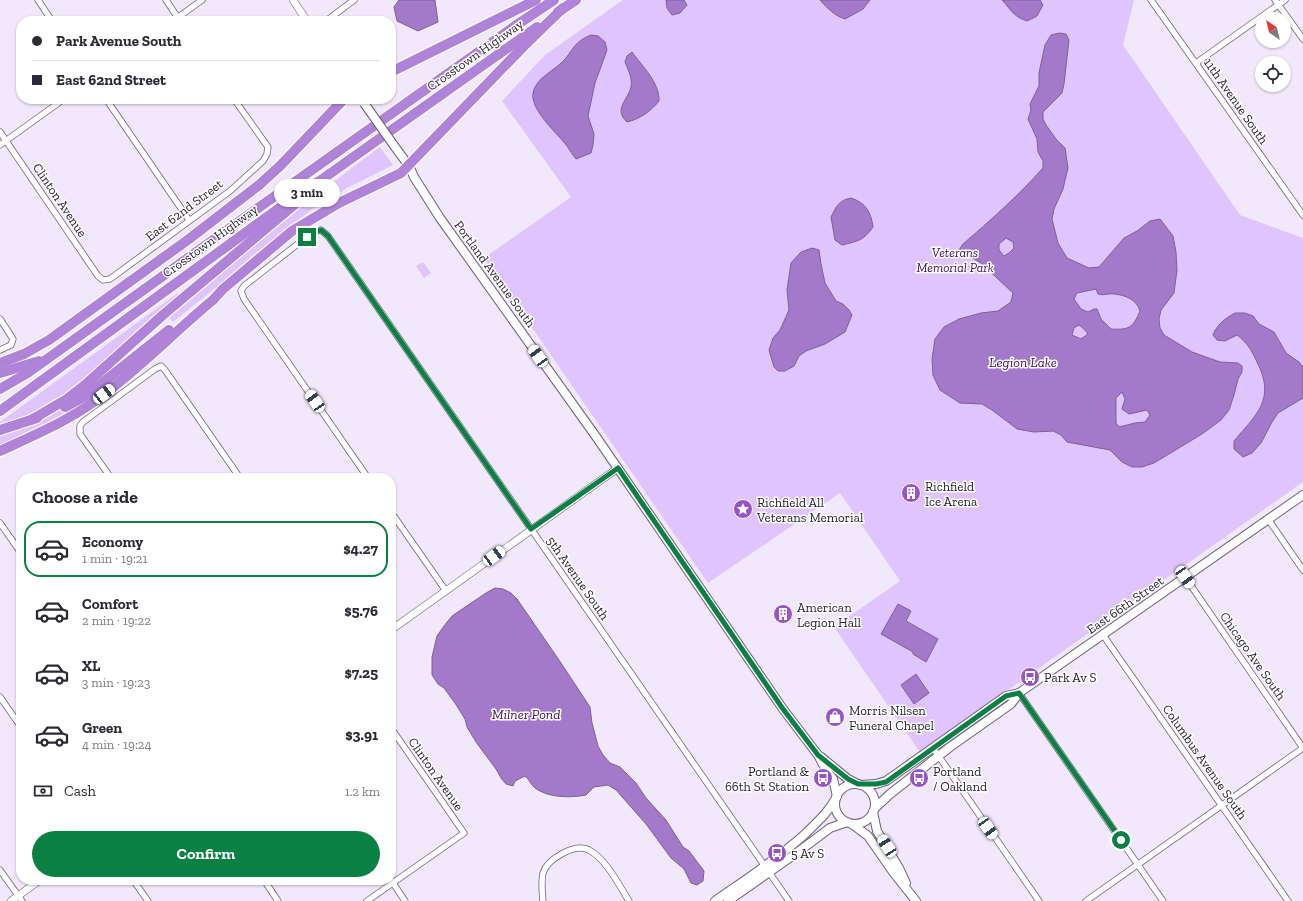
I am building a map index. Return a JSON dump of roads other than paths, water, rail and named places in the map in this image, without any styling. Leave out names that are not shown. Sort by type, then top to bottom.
[{"type":"highway","points":[[396,70],[536,0]]},
{"type":"highway","name":"Crosstown Highway","points":[[0,390],[29,372],[515,26],[554,0]]},
{"type":"highway","name":"Crosstown Highway","points":[[0,411],[301,192],[321,180],[576,0]]},
{"type":"highway","points":[[0,451],[53,426],[94,402],[132,372],[223,289],[292,231],[339,203],[401,174],[522,48],[563,8]]},
{"type":"highway","points":[[0,363],[24,354],[49,340],[190,239],[270,175],[339,104]]},
{"type":"highway","points":[[31,420],[55,406],[85,385],[164,314],[310,192],[321,180]]},
{"type":"highway","points":[[0,430],[45,416],[66,407],[87,394],[210,296],[223,289]]},
{"type":"highway","points":[[0,373],[47,359]]},
{"type":"main road","name":"Portland Avenue South","points":[[364,104],[409,166],[414,177],[440,218],[618,468],[783,709],[818,755],[833,779],[837,797]]},
{"type":"main road","name":"East 66th Street","points":[[874,810],[890,794],[939,756],[1011,704],[1019,693],[1303,495]]},
{"type":"main road","name":"East 66th Street","points":[[860,785],[886,782],[1006,696],[1019,693]]},
{"type":"main road","name":"Portland Avenue South","points":[[818,755],[848,779],[860,785]]},
{"type":"main road","points":[[728,901],[767,870],[830,810],[840,791],[852,784],[866,787],[874,796],[877,831],[899,868],[910,893]]},
{"type":"main road","points":[[837,797],[836,810],[839,815],[868,836],[893,872],[916,901]]},
{"type":"main road","points":[[715,901],[798,852],[830,828],[865,821],[870,817],[874,810]]},
{"type":"street","points":[[38,0],[49,16]]},
{"type":"street","points":[[166,0],[175,16]]},
{"type":"street","points":[[182,16],[202,0]]},
{"type":"street","points":[[293,0],[304,16]]},
{"type":"street","points":[[333,16],[354,0]]},
{"type":"street","name":"11th Avenue South","points":[[1151,0],[1303,215]]},
{"type":"street","points":[[1196,63],[1277,2],[1285,0]]},
{"type":"street","points":[[1277,2],[1303,39]]},
{"type":"street","points":[[0,145],[57,104]]},
{"type":"street","points":[[109,104],[189,220]]},
{"type":"street","name":"East 62nd Street","points":[[103,280],[110,279],[230,191],[263,161],[268,154],[268,147],[238,104]]},
{"type":"street","name":"Clinton Avenue","points":[[0,132],[98,276],[103,280]]},
{"type":"street","name":"5th Avenue South","points":[[365,473],[244,299],[241,291],[244,286],[299,243],[316,231],[321,230],[328,236],[789,901]]},
{"type":"street","points":[[0,319],[13,338],[11,345],[0,350]]},
{"type":"street","points":[[107,473],[80,434],[80,426],[83,422],[161,366],[237,473]]},
{"type":"street","points":[[396,626],[618,468]]},
{"type":"street","points":[[396,519],[446,591]]},
{"type":"street","points":[[1268,519],[1303,570]]},
{"type":"street","points":[[0,523],[16,546]]},
{"type":"street","name":"Chicago Ave South","points":[[1185,577],[1303,748]]},
{"type":"street","name":"Columbus Avenue South","points":[[1103,635],[1288,901]]},
{"type":"street","points":[[1019,693],[1163,901]]},
{"type":"street","points":[[0,697],[16,720]]},
{"type":"street","name":"Clinton Avenue","points":[[396,735],[464,833],[396,878]]},
{"type":"street","points":[[933,748],[1039,901]]},
{"type":"street","points":[[1086,901],[1303,748]]},
{"type":"street","points":[[543,901],[542,878],[546,866],[550,861],[575,848],[588,850],[594,854],[607,868],[629,901]]},
{"type":"street","points":[[0,870],[20,898]]},
{"type":"street","points":[[11,901],[20,898],[34,885]]},
{"type":"street","points":[[137,885],[148,901]]},
{"type":"street","points":[[267,885],[278,901]]},
{"type":"street","points":[[367,901],[386,885]]},
{"type":"street","points":[[394,885],[405,901]]},
{"type":"water","points":[[399,0],[435,0],[438,22],[418,31],[397,21],[394,7]]},
{"type":"water","points":[[666,0],[684,0],[687,5],[680,13],[672,15],[667,8]]},
{"type":"water","points":[[820,0],[870,0],[863,9],[845,19],[831,11]]},
{"type":"water","points":[[1002,0],[1040,0],[1043,5],[1037,16],[1027,21],[1010,10]]},
{"type":"water","name":"Legion Lake","points":[[1059,33],[1066,34],[1069,40],[1062,93],[1043,112],[1043,119],[1046,125],[1056,139],[1065,148],[1068,168],[1063,189],[1054,209],[1052,219],[1058,243],[1067,258],[1089,268],[1099,267],[1124,238],[1137,231],[1150,221],[1160,219],[1173,236],[1177,270],[1174,293],[1161,310],[1159,319],[1160,328],[1164,335],[1192,352],[1220,362],[1238,363],[1242,366],[1242,372],[1238,379],[1229,410],[1221,420],[1202,434],[1154,463],[1142,467],[1132,467],[1122,462],[1110,450],[1067,442],[1061,435],[1053,431],[1034,432],[1017,429],[982,404],[960,403],[940,390],[933,375],[932,359],[935,339],[944,327],[959,319],[981,313],[998,311],[1011,302],[1013,293],[981,263],[959,250],[963,244],[1004,208],[1043,168],[1043,161],[1038,152],[1037,139],[1028,119],[1031,110],[1030,104],[1039,86],[1039,73],[1045,45],[1051,35]],"holes":[[[1006,238],[1013,242],[1014,248],[1004,256],[999,250],[999,244]],[[1096,289],[1098,294],[1123,296],[1134,301],[1139,307],[1140,311],[1130,327],[1111,329],[1101,319],[1097,309],[1088,312],[1081,309],[1074,299],[1077,293]],[[1079,325],[1088,334],[1081,339],[1072,335],[1074,328]],[[1122,392],[1125,399],[1122,409],[1129,414],[1147,410],[1150,415],[1145,422],[1119,427],[1116,423],[1116,398]]]},
{"type":"water","points":[[591,35],[598,36],[605,42],[607,50],[595,83],[588,116],[594,134],[591,153],[576,159],[540,114],[533,100],[533,93],[534,88],[540,80],[560,64],[580,41]]},
{"type":"water","points":[[632,52],[654,81],[659,94],[659,101],[645,114],[627,122],[621,113],[621,109],[631,87],[631,78],[625,62],[627,56]]},
{"type":"water","points":[[851,198],[864,205],[871,217],[873,227],[860,240],[842,245],[835,240],[831,217],[836,207],[841,202]]},
{"type":"water","points":[[812,248],[819,250],[825,283],[836,301],[843,304],[852,315],[845,332],[825,344],[806,351],[799,356],[794,366],[785,371],[778,371],[774,367],[769,350],[773,338],[780,330],[789,310],[787,290],[791,263],[801,252]]},
{"type":"water","points":[[1235,313],[1245,313],[1253,316],[1259,324],[1274,332],[1286,353],[1299,362],[1303,367],[1303,398],[1278,413],[1261,443],[1252,453],[1243,457],[1234,449],[1234,441],[1256,414],[1264,396],[1265,386],[1257,362],[1251,350],[1244,341],[1237,335],[1225,341],[1217,340],[1213,335],[1225,319]]},
{"type":"water","name":"Milner Pond","points":[[495,588],[503,589],[511,593],[517,599],[590,707],[592,723],[598,746],[603,755],[610,763],[620,767],[636,783],[646,798],[666,820],[683,847],[689,851],[704,871],[703,881],[697,885],[691,883],[684,869],[671,858],[646,824],[616,790],[608,785],[594,787],[586,795],[574,797],[546,794],[534,787],[525,776],[515,781],[513,786],[506,784],[501,778],[476,742],[467,727],[465,719],[455,703],[432,675],[432,657],[437,636],[444,626],[452,616]]},
{"type":"water","points":[[898,604],[911,611],[906,621],[938,639],[926,662],[913,654],[913,652],[881,634]]},
{"type":"water","points":[[916,674],[929,693],[914,704],[901,685]]},
{"type":"place","name":"Richfield Ice Arena","points":[[911,493]]},
{"type":"place","name":"Richfield All Veterans Memorial","points":[[743,509]]},
{"type":"place","name":"American Legion Hall","points":[[783,614]]},
{"type":"place","name":"Park Av S","points":[[1030,677]]},
{"type":"place","name":"Morris Nilsen Funeral Chapel","points":[[835,717]]},
{"type":"place","name":"Portland & 66th St Station","points":[[823,778]]},
{"type":"place","name":"Portland / Oakland","points":[[919,778]]},
{"type":"place","name":"5 Av S","points":[[777,853]]},
{"type":"park label","name":"Veterans Memorial Park","points":[[955,260]]}]
